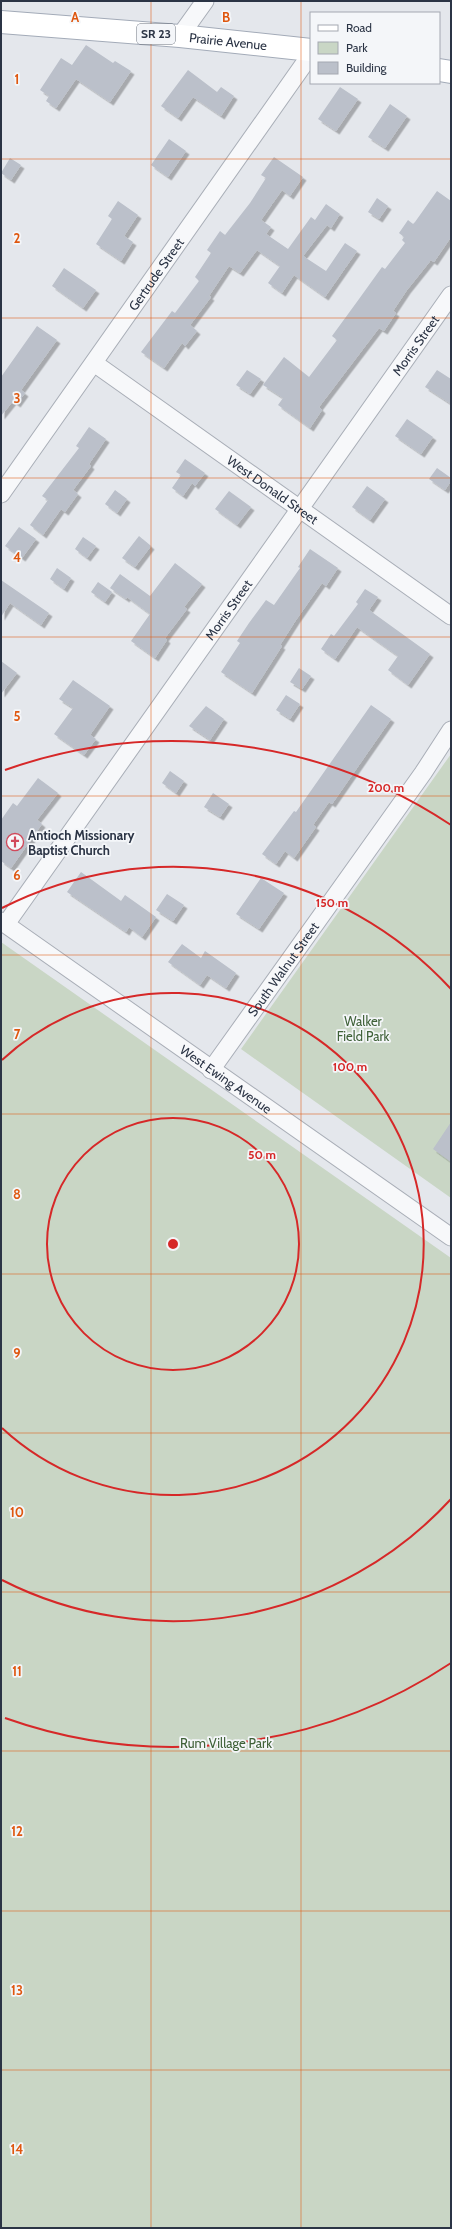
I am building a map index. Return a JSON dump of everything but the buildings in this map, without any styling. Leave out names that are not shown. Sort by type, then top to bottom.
[{"type":"main road","name":"Prairie Avenue","points":[[1,22],[180,36],[310,50]]},
{"type":"main road","points":[[440,70],[451,72]]},
{"type":"street","points":[[180,36],[205,1]]},
{"type":"street","name":"Gertrude Street","points":[[1,494],[310,55]]},
{"type":"street","name":"Morris Street","points":[[3,923],[451,295]]},
{"type":"street","name":"West Donald Street","points":[[94,363],[451,616]]},
{"type":"street","name":"South Walnut Street","points":[[211,1070],[423,773],[451,730]]},
{"type":"street","name":"West Ewing Avenue","points":[[3,923],[451,1237]]},
{"type":"green space","name":"Walker Field Park","points":[[451,754],[451,1198],[241,1049]]},
{"type":"green space","name":"Rum Village Park","points":[[1,942],[451,1258],[451,2228],[1,2228]]},
{"type":"place","name":"Antioch Missionary Baptist Church","points":[[15,842]]}]
